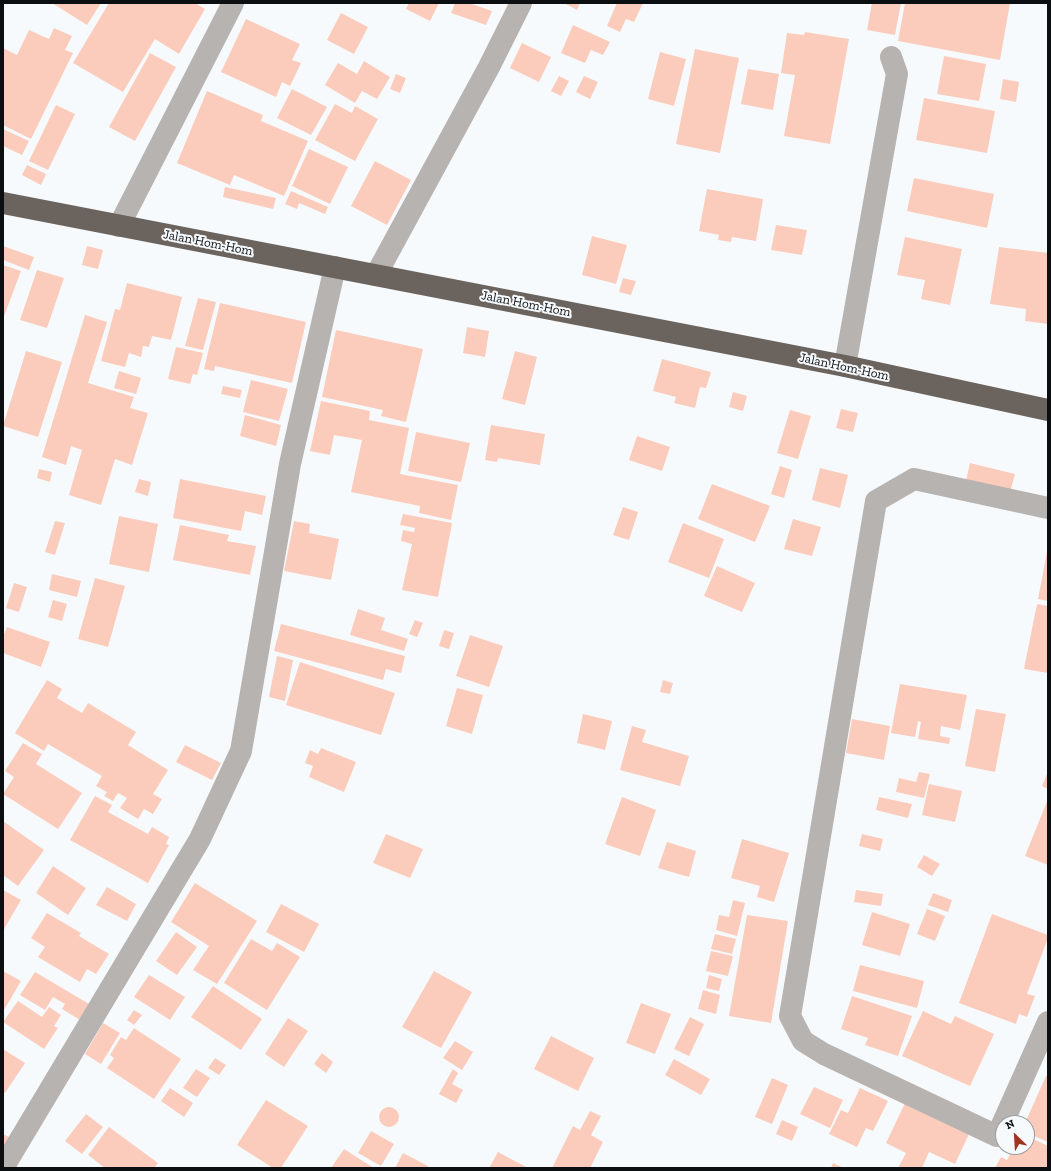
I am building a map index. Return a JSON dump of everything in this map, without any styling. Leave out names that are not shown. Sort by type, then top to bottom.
[{"type":"highway","name":"Jalan Hom-Hom","points":[[3,203],[845,366],[1048,410]]},
{"type":"street","points":[[119,226],[233,3]]},
{"type":"street","points":[[376,275],[489,67],[521,3]]},
{"type":"street","points":[[845,366],[896,74],[891,57]]},
{"type":"street","points":[[3,1168],[200,839],[241,751],[290,464],[335,268]]},
{"type":"street","points":[[1048,508],[914,479],[876,501],[790,1016],[803,1041],[824,1054],[997,1136],[1048,1022]]},
{"type":"building","points":[[52,3],[101,3],[87,25]]},
{"type":"building","points":[[109,3],[195,3],[205,9],[179,54],[155,39],[123,92],[73,63]]},
{"type":"building","points":[[409,3],[439,3],[430,21],[406,9]]},
{"type":"building","points":[[455,3],[469,3],[492,11],[486,25],[451,13]]},
{"type":"building","points":[[564,3],[580,3],[577,10]]},
{"type":"building","points":[[617,3],[643,3],[634,22],[626,19],[620,32],[607,26]]},
{"type":"building","points":[[872,3],[901,3],[895,35],[867,30]]},
{"type":"building","points":[[905,3],[1010,3],[1000,60],[898,41]]},
{"type":"building","points":[[341,13],[368,27],[354,54],[327,40]]},
{"type":"building","points":[[246,19],[300,44],[292,60],[301,63],[290,86],[282,82],[276,97],[221,72]]},
{"type":"building","points":[[573,25],[610,42],[603,55],[591,50],[585,63],[561,53]]},
{"type":"building","points":[[54,28],[72,36],[65,50],[73,53],[31,139],[3,125],[3,48],[17,55],[29,30],[49,39]]},
{"type":"building","points":[[805,32],[849,39],[830,144],[784,136],[795,75],[781,73],[787,33],[804,35]]},
{"type":"building","points":[[522,43],[551,57],[539,82],[510,68]]},
{"type":"building","points":[[695,49],[739,58],[720,153],[676,144]]},
{"type":"building","points":[[660,52],[686,59],[674,106],[648,99]]},
{"type":"building","points":[[150,53],[176,67],[135,141],[109,127]]},
{"type":"building","points":[[944,56],[986,64],[979,101],[937,94]]},
{"type":"building","points":[[364,61],[390,77],[377,99],[362,91],[355,103],[325,85],[338,63],[357,74]]},
{"type":"building","points":[[748,69],[779,74],[773,110],[741,104]]},
{"type":"building","points":[[396,74],[406,78],[400,93],[390,89]]},
{"type":"building","points":[[559,76],[569,81],[561,96],[551,91]]},
{"type":"building","points":[[584,76],[598,82],[590,99],[576,92]]},
{"type":"building","points":[[1003,79],[1019,82],[1016,102],[1000,99]]},
{"type":"building","points":[[292,89],[327,107],[311,135],[277,118]]},
{"type":"building","points":[[207,91],[263,115],[261,121],[308,141],[284,196],[234,175],[230,185],[177,163]]},
{"type":"building","points":[[924,98],[995,111],[987,153],[916,140]]},
{"type":"building","points":[[335,104],[352,113],[355,106],[378,119],[355,161],[315,140]]},
{"type":"building","points":[[56,105],[75,114],[48,170],[29,161]]},
{"type":"building","points":[[3,129],[29,141],[22,155],[3,146]]},
{"type":"building","points":[[309,149],[348,167],[330,204],[292,186]]},
{"type":"building","points":[[375,161],[411,180],[387,225],[351,206]]},
{"type":"building","points":[[27,165],[46,174],[41,185],[22,175]]},
{"type":"building","points":[[914,178],[994,194],[987,228],[907,211]]},
{"type":"building","points":[[225,187],[276,198],[273,209],[223,197]]},
{"type":"building","points":[[707,189],[763,199],[756,241],[732,237],[731,242],[718,240],[719,235],[699,231]]},
{"type":"building","points":[[291,191],[328,207],[325,214],[299,203],[297,209],[285,204]]},
{"type":"building","points":[[776,225],[807,230],[802,255],[771,250]]},
{"type":"building","points":[[592,236],[627,245],[616,284],[582,275]]},
{"type":"building","points":[[905,237],[962,249],[950,305],[921,299],[925,280],[897,275]]},
{"type":"building","points":[[3,246],[34,257],[29,270],[3,260]]},
{"type":"building","points":[[87,246],[103,250],[98,269],[82,265]]},
{"type":"building","points":[[999,247],[1048,253],[1048,324],[1025,321],[1026,309],[990,304]]},
{"type":"building","points":[[3,265],[21,271],[3,319]]},
{"type":"building","points":[[37,270],[64,278],[47,328],[20,320]]},
{"type":"building","points":[[623,278],[636,281],[631,295],[619,292]]},
{"type":"building","points":[[127,283],[182,297],[171,340],[152,336],[149,347],[143,346],[141,357],[129,353],[125,367],[101,361],[115,309],[120,310]]},
{"type":"building","points":[[198,298],[216,302],[203,350],[185,346]]},
{"type":"building","points":[[220,303],[306,322],[292,383],[215,366],[214,371],[204,369]]},
{"type":"building","points":[[85,315],[107,322],[88,383],[134,397],[130,408],[148,413],[132,465],[115,459],[101,505],[69,495],[82,450],[71,446],[66,465],[42,457]]},
{"type":"building","points":[[467,327],[489,331],[485,357],[463,353]]},
{"type":"building","points":[[336,330],[423,349],[406,422],[381,416],[383,410],[322,397]]},
{"type":"building","points":[[176,347],[203,353],[197,375],[193,374],[190,384],[168,379]]},
{"type":"building","points":[[26,351],[62,362],[38,437],[3,426]]},
{"type":"building","points":[[515,351],[537,357],[525,405],[502,399]]},
{"type":"building","points":[[662,359],[711,372],[706,388],[700,387],[695,408],[674,403],[676,397],[653,391]]},
{"type":"building","points":[[119,371],[141,378],[136,394],[114,388]]},
{"type":"building","points":[[251,380],[288,389],[279,421],[243,412]]},
{"type":"building","points":[[223,386],[242,390],[240,398],[221,394]]},
{"type":"building","points":[[733,392],[747,396],[743,411],[729,407]]},
{"type":"building","points":[[321,401],[370,411],[369,420],[409,428],[400,474],[458,485],[451,520],[419,513],[420,506],[351,492],[362,440],[334,435],[330,455],[310,451]]},
{"type":"building","points":[[841,409],[858,413],[853,432],[836,428]]},
{"type":"building","points":[[790,410],[811,416],[798,459],[777,453]]},
{"type":"building","points":[[245,415],[281,425],[276,446],[240,436]]},
{"type":"building","points":[[491,425],[545,434],[540,465],[498,458],[497,462],[485,460]]},
{"type":"building","points":[[416,432],[470,443],[461,482],[408,471]]},
{"type":"building","points":[[637,436],[670,447],[662,471],[629,460]]},
{"type":"building","points":[[970,463],[1015,474],[1010,492],[966,481]]},
{"type":"building","points":[[780,466],[792,470],[784,498],[771,494]]},
{"type":"building","points":[[820,468],[848,475],[840,508],[812,500]]},
{"type":"building","points":[[39,469],[52,472],[50,482],[37,478]]},
{"type":"building","points":[[139,479],[151,482],[148,496],[135,492]]},
{"type":"building","points":[[180,479],[266,496],[262,515],[245,511],[241,531],[173,518]]},
{"type":"building","points":[[712,484],[770,506],[755,542],[698,519]]},
{"type":"building","points":[[623,507],[638,512],[629,540],[613,535]]},
{"type":"building","points":[[403,514],[452,523],[438,597],[402,590],[412,544],[401,541],[403,530],[414,532],[415,528],[400,525]]},
{"type":"building","points":[[119,516],[158,524],[149,572],[109,564]]},
{"type":"building","points":[[793,519],[821,527],[812,556],[784,549]]},
{"type":"building","points":[[55,521],[65,523],[55,555],[45,552]]},
{"type":"building","points":[[294,521],[310,524],[309,533],[339,539],[331,580],[284,571]]},
{"type":"building","points":[[683,523],[724,539],[709,578],[668,562]]},
{"type":"building","points":[[180,525],[229,535],[227,541],[256,546],[250,575],[173,560]]},
{"type":"building","points":[[1048,552],[1048,601],[1038,599]]},
{"type":"building","points":[[717,566],[755,583],[742,612],[704,596]]},
{"type":"building","points":[[52,574],[81,581],[77,597],[49,590]]},
{"type":"building","points":[[95,578],[125,586],[108,647],[78,639]]},
{"type":"building","points":[[14,583],[27,587],[19,612],[6,608]]},
{"type":"building","points":[[53,600],[67,604],[62,621],[48,617]]},
{"type":"building","points":[[1037,604],[1048,606],[1048,673],[1024,669]]},
{"type":"building","points":[[358,609],[385,618],[381,630],[408,639],[404,651],[350,635]]},
{"type":"building","points":[[415,620],[423,623],[417,637],[409,634]]},
{"type":"building","points":[[281,624],[405,656],[401,673],[386,669],[383,680],[274,651]]},
{"type":"building","points":[[7,627],[50,642],[41,667],[3,653],[3,637]]},
{"type":"building","points":[[444,630],[454,633],[449,649],[439,646]]},
{"type":"building","points":[[470,635],[503,646],[489,687],[456,676]]},
{"type":"building","points":[[277,656],[293,660],[285,701],[269,697]]},
{"type":"building","points":[[300,662],[395,693],[381,735],[286,705]]},
{"type":"building","points":[[47,680],[62,689],[57,698],[82,713],[88,703],[136,732],[128,745],[168,770],[153,794],[162,799],[153,814],[144,809],[138,819],[120,808],[127,798],[118,793],[113,801],[104,796],[107,792],[96,786],[102,776],[48,744],[44,751],[15,733]]},
{"type":"building","points":[[663,680],[673,683],[670,694],[660,692]]},
{"type":"building","points":[[900,684],[967,695],[960,730],[941,726],[940,736],[950,738],[949,744],[918,739],[921,722],[918,721],[915,737],[891,733]]},
{"type":"building","points":[[457,688],[483,695],[472,734],[446,726]]},
{"type":"building","points":[[976,709],[1006,714],[995,772],[965,766]]},
{"type":"building","points":[[583,714],[612,721],[605,750],[577,743]]},
{"type":"building","points":[[852,719],[890,726],[884,760],[846,753]]},
{"type":"building","points":[[632,726],[646,730],[642,742],[689,756],[680,786],[620,770]]},
{"type":"building","points":[[23,743],[42,754],[36,764],[82,793],[58,829],[3,794],[14,777],[5,771]]},
{"type":"building","points":[[185,745],[221,763],[212,780],[176,762]]},
{"type":"building","points":[[321,748],[356,762],[344,792],[309,777],[313,766],[305,763],[310,750],[318,754]]},
{"type":"building","points":[[1048,771],[1048,789],[1042,786]]},
{"type":"building","points":[[919,772],[930,774],[924,798],[896,792],[899,778],[916,782]]},
{"type":"building","points":[[929,784],[962,791],[955,822],[922,815]]},
{"type":"building","points":[[95,796],[112,805],[108,812],[148,834],[152,827],[169,837],[166,844],[169,845],[148,883],[70,840]]},
{"type":"building","points":[[622,797],[656,810],[640,856],[605,844]]},
{"type":"building","points":[[879,797],[912,804],[908,818],[876,810]]},
{"type":"building","points":[[1048,799],[1048,865],[1025,856]]},
{"type":"building","points":[[3,821],[44,850],[18,886],[3,875]]},
{"type":"building","points":[[386,834],[423,849],[410,878],[373,863]]},
{"type":"building","points":[[862,834],[883,839],[880,851],[859,846]]},
{"type":"building","points":[[742,839],[789,853],[774,902],[757,897],[760,886],[731,878]]},
{"type":"building","points":[[667,842],[696,851],[689,877],[658,868]]},
{"type":"building","points":[[924,855],[940,864],[932,876],[917,867]]},
{"type":"building","points":[[53,866],[86,888],[68,915],[36,893]]},
{"type":"building","points":[[195,883],[257,921],[217,984],[193,970],[209,946],[171,922]]},
{"type":"building","points":[[107,887],[136,904],[127,921],[96,905]]},
{"type":"building","points":[[3,890],[21,900],[3,931]]},
{"type":"building","points":[[856,890],[883,894],[881,906],[854,902]]},
{"type":"building","points":[[933,893],[952,900],[948,912],[928,905]]},
{"type":"building","points":[[733,900],[745,903],[737,936],[716,930],[719,915],[729,917]]},
{"type":"building","points":[[281,904],[319,924],[304,952],[266,932]]},
{"type":"building","points":[[927,909],[945,916],[935,941],[917,934]]},
{"type":"building","points":[[872,912],[910,924],[900,956],[862,945]]},
{"type":"building","points":[[47,913],[81,933],[79,936],[109,954],[96,974],[87,969],[80,982],[38,957],[45,947],[31,938]]},
{"type":"building","points":[[992,914],[1048,935],[1027,994],[1035,996],[1027,1017],[1019,1014],[1016,1024],[959,1003]]},
{"type":"building","points":[[747,915],[788,921],[771,1023],[729,1016]]},
{"type":"building","points":[[176,932],[197,947],[177,975],[156,961]]},
{"type":"building","points":[[715,934],[736,939],[732,954],[711,949]]},
{"type":"building","points":[[251,939],[272,951],[277,943],[300,957],[267,1010],[224,983]]},
{"type":"building","points":[[711,951],[733,956],[728,976],[706,971]]},
{"type":"building","points":[[860,965],[924,981],[917,1008],[853,991]]},
{"type":"building","points":[[3,971],[21,981],[4,1010],[3,1009]]},
{"type":"building","points":[[434,971],[472,992],[441,1048],[402,1027]]},
{"type":"building","points":[[35,972],[89,1004],[80,1020],[62,1009],[65,1004],[53,997],[45,1010],[20,995]]},
{"type":"building","points":[[149,975],[185,997],[170,1020],[134,997]]},
{"type":"building","points":[[709,975],[722,979],[719,991],[706,988]]},
{"type":"building","points":[[213,986],[262,1019],[241,1050],[191,1017]]},
{"type":"building","points":[[703,990],[720,995],[716,1014],[698,1009]]},
{"type":"building","points":[[852,996],[912,1016],[898,1056],[865,1045],[868,1038],[841,1029]]},
{"type":"building","points":[[18,1001],[42,1017],[49,1007],[61,1015],[54,1026],[58,1028],[44,1049],[3,1022]]},
{"type":"building","points":[[641,1003],[671,1014],[655,1054],[626,1043]]},
{"type":"building","points":[[134,1010],[142,1015],[134,1025],[127,1020]]},
{"type":"building","points":[[923,1011],[951,1024],[955,1016],[994,1034],[970,1086],[902,1056]]},
{"type":"building","points":[[690,1017],[704,1024],[689,1056],[674,1049]]},
{"type":"building","points":[[288,1018],[308,1031],[284,1067],[265,1054]]},
{"type":"building","points":[[103,1023],[120,1033],[101,1064],[85,1054]]},
{"type":"building","points":[[134,1028],[181,1059],[154,1099],[107,1068],[114,1058],[110,1055],[121,1037],[126,1040]]},
{"type":"building","points":[[551,1036],[594,1058],[578,1091],[534,1069]]},
{"type":"building","points":[[455,1041],[473,1052],[462,1070],[443,1058]]},
{"type":"building","points":[[3,1049],[25,1063],[5,1093],[3,1092]]},
{"type":"building","points":[[322,1053],[333,1062],[326,1073],[314,1064]]},
{"type":"building","points":[[215,1058],[226,1065],[219,1075],[208,1068]]},
{"type":"building","points":[[674,1059],[710,1079],[701,1095],[665,1075]]},
{"type":"building","points":[[196,1069],[210,1078],[197,1097],[183,1088]]},
{"type":"building","points":[[453,1069],[458,1073],[452,1084],[463,1090],[456,1103],[439,1094]]},
{"type":"building","points":[[1046,1076],[1048,1077],[1048,1142],[1035,1136],[1035,1115],[1029,1115]]},
{"type":"building","points":[[772,1078],[788,1085],[772,1124],[755,1117]]},
{"type":"building","points":[[814,1087],[843,1100],[830,1128],[800,1114]]},
{"type":"building","points":[[170,1088],[193,1103],[184,1117],[161,1101]]},
{"type":"building","points":[[860,1088],[888,1101],[873,1131],[866,1128],[857,1147],[829,1134],[841,1110],[848,1113]]},
{"type":"building","points":[[266,1100],[308,1126],[281,1168],[273,1168],[237,1145]]},
{"type":"building","points":[[905,1103],[969,1134],[955,1164],[929,1152],[922,1168],[898,1168],[906,1153],[886,1143]]},
{"type":"building","points":[[385,1107],[393,1107],[399,1113],[399,1121],[393,1127],[385,1127],[379,1121],[379,1113]]},
{"type":"building","points":[[590,1111],[601,1116],[591,1135],[603,1142],[590,1168],[552,1168],[573,1126],[580,1130]]},
{"type":"building","points":[[86,1114],[103,1127],[82,1154],[65,1141]]},
{"type":"building","points":[[782,1120],[798,1127],[792,1141],[776,1134]]},
{"type":"building","points":[[109,1127],[158,1163],[154,1168],[105,1168],[88,1155]]},
{"type":"building","points":[[371,1131],[394,1144],[381,1166],[358,1153]]},
{"type":"building","points":[[3,1134],[9,1137],[3,1147]]},
{"type":"building","points":[[1035,1140],[1048,1146],[1048,1168],[995,1168],[1001,1157],[1007,1160],[1010,1155],[1035,1155]]},
{"type":"building","points":[[344,1149],[358,1158],[374,1168],[331,1168]]},
{"type":"building","points":[[498,1152],[528,1168],[489,1168]]},
{"type":"building","points":[[403,1153],[428,1166],[427,1168],[395,1168]]},
{"type":"building","points":[[833,1163],[844,1168],[831,1168]]}]
